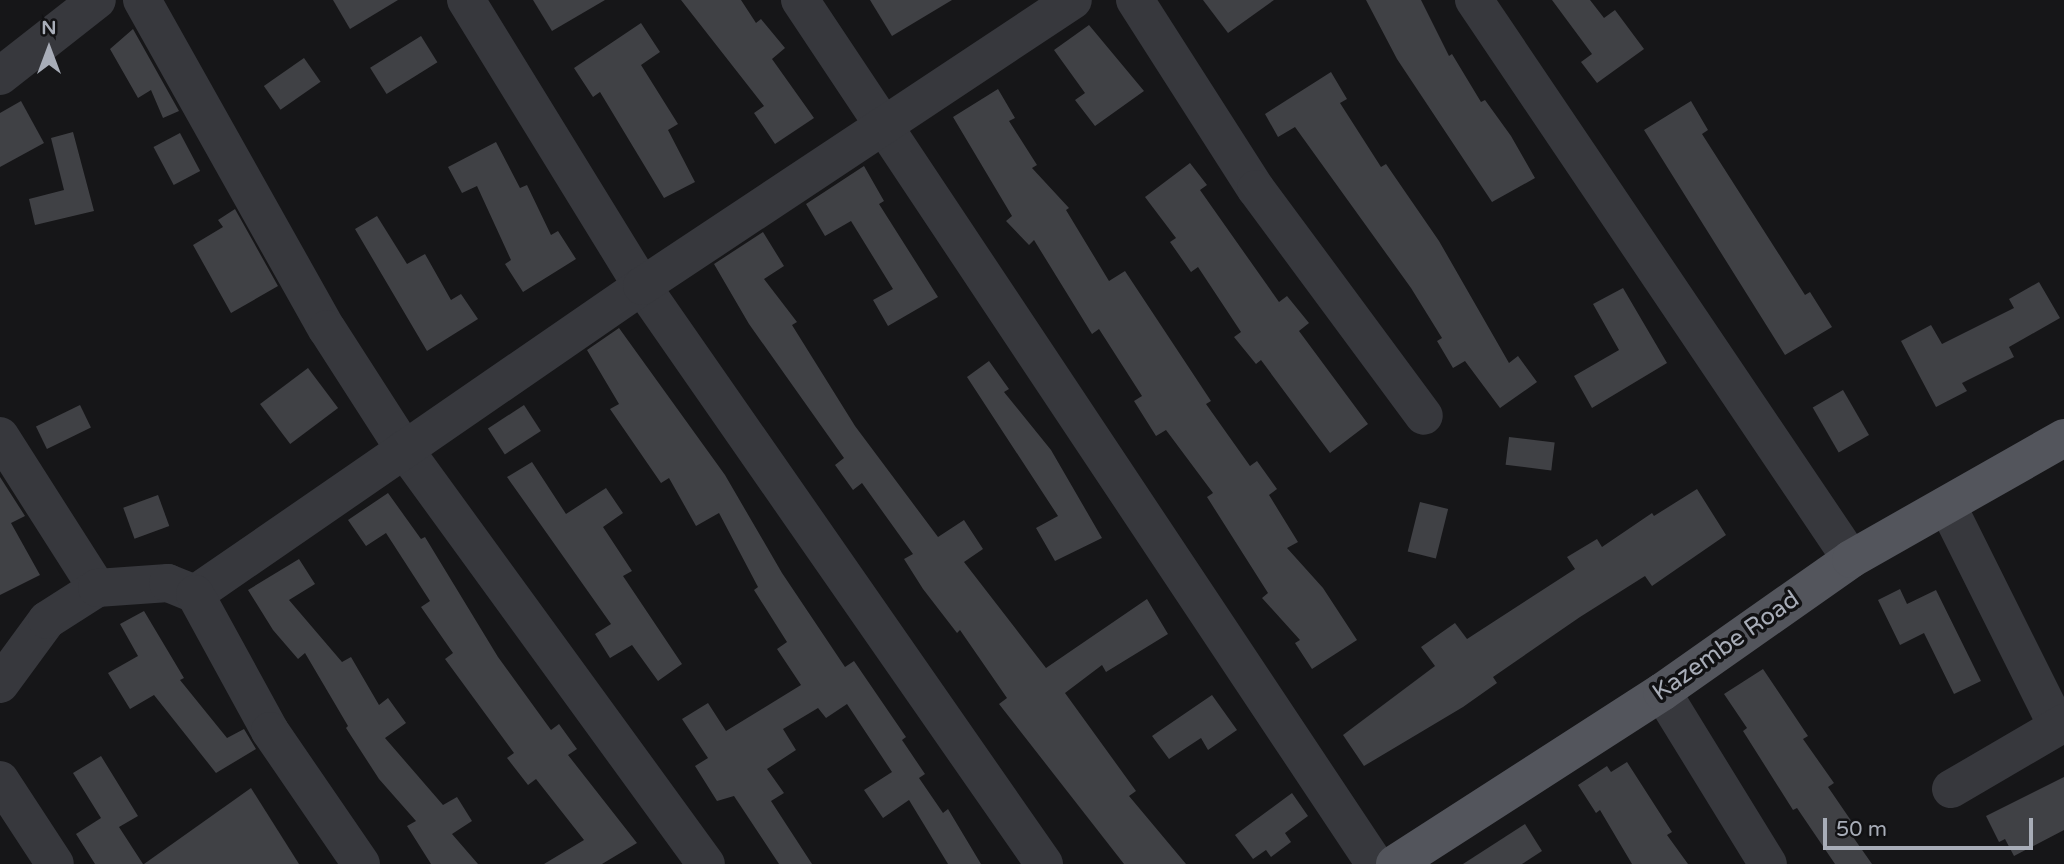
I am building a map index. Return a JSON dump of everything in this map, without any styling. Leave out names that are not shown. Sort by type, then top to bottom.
[{"type":"main road","name":"Kazembe Road","points":[[1395,864],[1662,692],[1851,559],[2064,438]]},
{"type":"street","points":[[0,76],[68,27],[97,0]]},
{"type":"street","points":[[142,0],[327,329],[404,449],[706,864]]},
{"type":"street","points":[[466,0],[642,286],[1044,864]]},
{"type":"street","points":[[800,0],[1375,864]]},
{"type":"street","points":[[195,594],[642,286],[884,128],[1073,0]]},
{"type":"street","points":[[1135,0],[1256,189],[1424,416]]},
{"type":"street","points":[[1474,0],[1851,559]]},
{"type":"street","points":[[0,436],[97,588]]},
{"type":"street","points":[[1947,505],[2060,724],[1951,789]]},
{"type":"street","points":[[0,684],[47,620],[97,588],[168,583],[195,594],[270,732],[361,864]]},
{"type":"street","points":[[1662,692],[1768,864]]},
{"type":"street","points":[[0,780],[55,864]]},
{"type":"building","points":[[333,0],[398,0],[350,29]]},
{"type":"building","points":[[533,0],[605,0],[552,31]]},
{"type":"building","points":[[681,0],[741,0],[756,23],[761,19],[785,48],[772,59],[814,118],[775,144],[754,113],[764,106]]},
{"type":"building","points":[[870,0],[952,0],[892,36]]},
{"type":"building","points":[[1203,0],[1274,0],[1228,33]]},
{"type":"building","points":[[1366,0],[1421,0],[1449,56],[1452,54],[1481,102],[1485,100],[1511,136],[1535,178],[1492,202],[1397,59]]},
{"type":"building","points":[[1552,0],[1590,0],[1604,18],[1615,10],[1644,49],[1597,83],[1581,62],[1592,54]]},
{"type":"building","points":[[641,23],[660,52],[641,65],[678,124],[668,130],[695,182],[664,198],[600,92],[593,97],[574,68]]},
{"type":"building","points":[[1089,25],[1144,91],[1095,126],[1075,100],[1085,93],[1054,50]]},
{"type":"building","points":[[133,29],[179,111],[163,118],[151,90],[138,98],[110,49]]},
{"type":"building","points":[[421,36],[437,62],[387,94],[370,68]]},
{"type":"building","points":[[304,58],[321,82],[280,110],[264,86]]},
{"type":"building","points":[[1331,72],[1347,99],[1340,103],[1381,167],[1386,164],[1439,241],[1509,363],[1518,356],[1537,382],[1500,408],[1465,361],[1453,368],[1437,341],[1442,338],[1411,288],[1295,127],[1278,137],[1265,114]]},
{"type":"building","points":[[998,89],[1015,118],[1009,121],[1037,165],[1032,168],[1069,208],[1066,210],[1109,281],[1125,271],[1211,401],[1206,404],[1250,466],[1257,461],[1277,489],[1269,495],[1298,542],[1287,548],[1323,588],[1357,640],[1312,669],[1295,643],[1300,640],[1262,598],[1268,593],[1207,497],[1213,493],[1166,430],[1156,436],[1134,401],[1142,396],[1099,329],[1092,334],[1034,240],[1029,245],[1006,221],[1012,216],[953,117]]},
{"type":"building","points":[[21,101],[44,143],[0,167],[0,113]]},
{"type":"building","points":[[1691,101],[1708,130],[1702,134],[1805,295],[1810,292],[1832,327],[1785,355],[1644,130]]},
{"type":"building","points":[[73,132],[94,211],[35,225],[29,199],[64,190],[51,138]]},
{"type":"building","points":[[180,133],[200,171],[174,185],[154,147]]},
{"type":"building","points":[[496,142],[520,188],[527,185],[551,235],[558,231],[576,259],[523,292],[505,264],[511,260],[477,186],[462,193],[448,167]]},
{"type":"building","points":[[1190,163],[1207,185],[1200,190],[1279,302],[1287,296],[1309,323],[1299,331],[1368,424],[1330,453],[1261,360],[1256,364],[1234,337],[1241,332],[1198,267],[1191,272],[1170,242],[1176,238],[1145,197]]},
{"type":"building","points":[[864,166],[884,201],[879,204],[938,297],[888,326],[873,300],[893,289],[851,221],[825,236],[806,204]]},
{"type":"building","points":[[235,209],[278,286],[231,313],[193,245],[223,227],[218,220]]},
{"type":"building","points":[[377,216],[407,264],[425,254],[451,300],[461,294],[478,319],[427,351],[355,229]]},
{"type":"building","points":[[763,232],[784,266],[764,279],[797,322],[792,325],[855,426],[938,537],[964,520],[983,549],[964,562],[1046,668],[1147,599],[1168,634],[1106,672],[1102,665],[1065,693],[1136,791],[1129,796],[1186,864],[1124,864],[999,704],[1007,698],[960,630],[957,633],[923,589],[904,559],[913,554],[862,483],[853,490],[835,465],[844,458],[749,324],[714,264]]},
{"type":"building","points":[[2039,282],[2060,318],[2009,347],[2014,357],[1962,383],[1967,391],[1936,407],[1901,341],[1931,325],[1942,344],[2014,308],[2009,299]]},
{"type":"building","points":[[1623,288],[1667,363],[1592,408],[1574,376],[1619,350],[1593,304]]},
{"type":"building","points":[[619,328],[725,475],[782,573],[845,667],[854,661],[906,737],[902,740],[925,774],[919,778],[943,813],[948,809],[981,864],[948,864],[909,800],[883,818],[864,790],[892,772],[847,704],[826,718],[818,708],[783,729],[796,750],[767,769],[784,793],[771,801],[812,864],[779,864],[734,796],[717,801],[695,766],[708,758],[682,719],[708,703],[726,731],[801,685],[777,649],[787,642],[754,590],[758,587],[719,513],[696,526],[669,478],[661,483],[610,409],[619,404],[587,350]]},
{"type":"building","points":[[989,361],[1009,389],[1004,392],[1051,450],[1102,538],[1055,561],[1036,528],[1058,516],[967,377]]},
{"type":"building","points":[[308,368],[338,408],[290,444],[260,404]]},
{"type":"building","points":[[1843,390],[1869,435],[1839,453],[1813,408]]},
{"type":"building","points":[[80,405],[91,427],[47,449],[36,426]]},
{"type":"building","points":[[524,405],[541,431],[505,454],[488,428]]},
{"type":"building","points":[[1509,437],[1555,443],[1551,470],[1506,465]]},
{"type":"building","points":[[532,462],[566,514],[606,488],[623,513],[603,527],[632,571],[623,576],[682,664],[658,681],[632,645],[610,658],[595,634],[611,624],[507,477]]},
{"type":"building","points":[[0,477],[25,516],[11,523],[40,575],[0,595]]},
{"type":"building","points":[[1697,489],[1726,535],[1652,586],[1645,576],[1580,617],[1493,677],[1497,683],[1463,707],[1364,766],[1343,735],[1435,666],[1421,647],[1455,623],[1467,639],[1575,569],[1567,557],[1597,539],[1602,547],[1652,513],[1654,516]]},
{"type":"building","points":[[388,493],[421,539],[425,537],[498,657],[551,730],[559,724],[577,749],[568,755],[637,843],[602,864],[544,864],[584,840],[536,779],[528,785],[507,758],[514,753],[445,659],[453,653],[421,607],[430,601],[386,533],[366,546],[348,520]]},
{"type":"building","points":[[158,495],[169,526],[135,539],[123,508]]},
{"type":"building","points":[[1420,502],[1448,509],[1436,559],[1408,551]]},
{"type":"building","points":[[299,559],[315,584],[289,600],[342,662],[351,657],[379,705],[388,698],[406,723],[385,738],[443,805],[457,797],[472,821],[452,834],[478,864],[431,864],[407,826],[416,821],[379,779],[346,728],[348,726],[305,653],[298,659],[273,630],[248,590]]},
{"type":"building","points":[[1900,589],[1907,604],[1936,590],[1981,681],[1954,694],[1924,633],[1900,645],[1878,600]]},
{"type":"building","points":[[144,611],[184,678],[180,680],[227,738],[244,729],[256,749],[216,773],[154,695],[130,709],[108,673],[138,656],[120,624]]},
{"type":"building","points":[[1763,669],[1808,736],[1803,739],[1834,783],[1828,787],[1852,822],[1846,827],[1872,864],[1835,864],[1797,808],[1793,810],[1743,731],[1747,728],[1724,694]]},
{"type":"building","points":[[1212,695],[1237,730],[1208,750],[1201,738],[1169,759],[1152,736]]},
{"type":"building","points":[[101,756],[138,816],[119,827],[143,864],[95,864],[76,834],[101,818],[73,773]]},
{"type":"building","points":[[1627,762],[1672,832],[1667,835],[1688,864],[1632,864],[1600,810],[1596,813],[1578,785],[1607,766],[1611,772]]},
{"type":"building","points":[[2064,777],[2064,830],[2014,856],[2005,839],[1999,842],[1986,816]]},
{"type":"building","points":[[251,788],[299,864],[144,864]]},
{"type":"building","points":[[1292,793],[1308,816],[1285,833],[1291,842],[1271,857],[1266,850],[1253,859],[1235,835]]},
{"type":"building","points":[[1525,824],[1542,851],[1522,864],[1463,864]]}]
